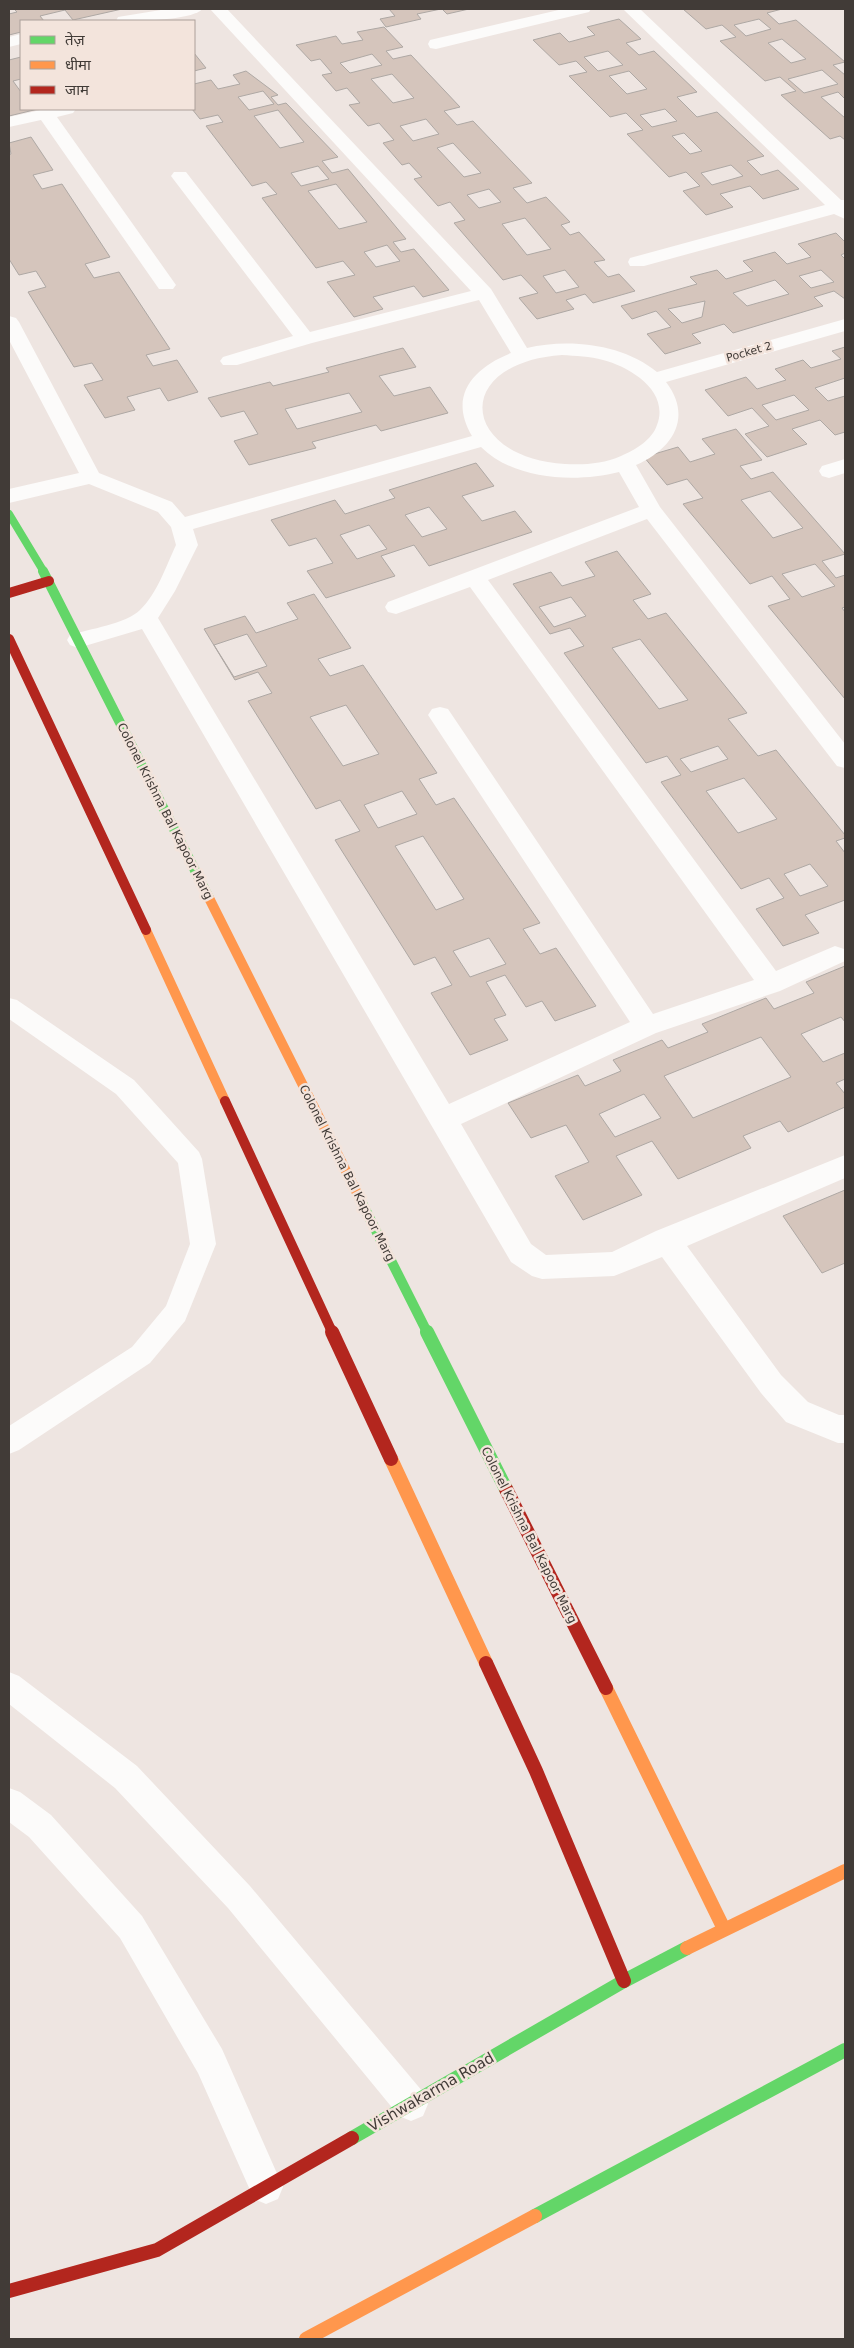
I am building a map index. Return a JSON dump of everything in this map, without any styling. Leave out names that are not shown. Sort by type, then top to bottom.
[{"type":"street","points":[[130,20],[194,9]]},
{"type":"street","points":[[218,9],[484,293],[522,355]]},
{"type":"street","points":[[436,44],[583,9]]},
{"type":"street","points":[[631,9],[843,209]]},
{"type":"street","points":[[9,122],[63,110]]},
{"type":"street","points":[[46,114],[166,285]]},
{"type":"street","points":[[180,176],[305,339]]},
{"type":"street","points":[[637,262],[843,209]]},
{"type":"street","points":[[230,361],[305,339],[484,293]]},
{"type":"street","points":[[9,322],[91,477]]},
{"type":"street","name":"Pocket 2","points":[[654,379],[845,326]]},
{"type":"street","points":[[555,350],[584,350],[624,360],[654,379],[664,392],[669,405],[670,418],[665,432],[656,444],[642,454],[624,463],[604,468],[559,470],[516,459],[498,450],[484,439],[476,425],[471,412],[472,398],[478,384],[489,373],[503,363],[522,355],[555,350]]},
{"type":"street","points":[[181,525],[484,439]]},
{"type":"street","points":[[624,463],[651,510],[845,760]]},
{"type":"street","points":[[9,496],[91,477],[165,507],[181,525],[187,545],[172,577],[147,618],[106,633],[78,640]]},
{"type":"street","points":[[396,607],[651,510]]},
{"type":"street","name":"Colonel Krishna Bal Kapoor Marg","points":[[9,514],[20,536],[49,581],[628,1732],[677,1837],[724,1929]]},
{"type":"street","points":[[9,539],[20,536]]},
{"type":"street","points":[[474,577],[771,984]]},
{"type":"street","points":[[9,593],[49,581]]},
{"type":"street","points":[[147,618],[521,1253],[542,1267],[614,1264],[666,1240],[845,1166]]},
{"type":"street","points":[[9,639],[536,1771],[624,1981]]},
{"type":"street","points":[[440,715],[647,1026]]},
{"type":"street","points":[[444,1120],[647,1026],[771,984],[835,956]]},
{"type":"street","points":[[666,1240],[771,1384],[797,1412],[838,1429],[845,1429]]},
{"type":"street","name":"Vishwakarma Road","points":[[9,2291],[157,2250],[624,1981],[724,1929],[845,1872]]},
{"type":"street","points":[[306,2339],[845,2050]]},
{"type":"lane","points":[[9,1007],[126,1087],[190,1159],[203,1244],[176,1313],[141,1355],[9,1441]]},
{"type":"lane","points":[[9,1686],[126,1777],[239,1897],[411,2104]]},
{"type":"lane","points":[[9,1804],[40,1826],[131,1927],[210,2061],[266,2187]]},
{"type":"building","points":[[14,9],[122,9],[73,20],[65,10],[40,16],[43,20],[20,20],[20,32],[9,35],[9,14],[17,12]]},
{"type":"building","points":[[389,9],[441,9],[417,14],[421,19],[386,27],[380,19],[395,16]]},
{"type":"building","points":[[442,9],[469,9],[447,14]]},
{"type":"building","points":[[683,9],[782,9],[767,13],[779,24],[796,20],[845,62],[833,65],[845,75],[845,99],[838,92],[821,97],[845,118],[845,140],[840,136],[830,139],[781,95],[796,91],[780,77],[765,81],[720,41],[736,37],[722,25],[706,29]],"holes":[[[759,19],[771,29],[746,36],[734,25]],[[782,39],[806,59],[791,63],[768,43]],[[822,70],[838,84],[804,93],[788,79]]]},
{"type":"building","points":[[619,19],[641,39],[626,43],[639,55],[654,51],[697,92],[677,97],[697,117],[717,112],[764,156],[747,161],[761,175],[778,170],[799,189],[763,199],[750,186],[720,194],[733,207],[706,215],[683,191],[700,186],[686,172],[669,177],[627,134],[643,130],[626,113],[610,117],[569,76],[587,72],[576,61],[559,65],[533,40],[560,33],[569,42],[595,35],[587,27]],"holes":[[[608,51],[623,65],[598,71],[584,57]],[[629,71],[647,89],[627,94],[609,76]],[[665,109],[677,121],[652,127],[640,115]],[[684,133],[702,151],[690,154],[672,136]],[[731,165],[743,176],[712,185],[701,173]]]},
{"type":"building","points":[[384,27],[403,47],[386,51],[393,59],[411,55],[460,107],[444,111],[457,125],[473,121],[532,183],[513,188],[527,203],[546,197],[570,222],[561,225],[570,235],[579,232],[605,260],[594,262],[608,277],[619,274],[635,291],[593,303],[585,294],[566,300],[574,309],[537,319],[519,298],[538,293],[521,275],[503,280],[454,223],[465,220],[450,202],[438,206],[414,179],[422,177],[409,163],[402,165],[383,143],[394,140],[379,123],[368,126],[349,105],[360,103],[347,88],[336,91],[322,75],[332,73],[320,59],[311,61],[296,45],[336,36],[342,44],[363,40],[357,32]],"holes":[[[372,54],[382,65],[350,73],[340,63]],[[392,74],[414,98],[393,103],[371,79]],[[426,119],[439,134],[413,141],[400,126]],[[453,143],[481,173],[464,177],[437,148]],[[489,189],[501,202],[479,208],[467,195]],[[525,218],[551,249],[527,255],[502,224]],[[565,270],[579,287],[556,293],[543,276]]]},
{"type":"building","points":[[195,54],[206,68],[195,71]]},
{"type":"building","points":[[20,57],[20,79],[13,81],[20,91],[20,110],[34,110],[9,116],[9,60]]},
{"type":"building","points":[[246,71],[278,95],[271,97],[278,105],[286,103],[338,157],[322,161],[332,173],[348,169],[406,239],[393,242],[401,252],[414,249],[449,290],[423,297],[414,286],[373,297],[383,309],[354,317],[327,282],[355,275],[343,261],[316,268],[262,198],[277,194],[266,182],[252,186],[206,126],[223,122],[218,115],[200,119],[193,110],[195,110],[195,84],[211,80],[218,89],[240,84],[233,75]],"holes":[[[263,91],[274,104],[249,110],[238,97]],[[278,110],[304,142],[280,148],[254,116]],[[318,166],[329,179],[301,186],[291,173]],[[336,184],[367,222],[339,229],[308,191]],[[387,245],[400,261],[376,267],[364,252]]]},
{"type":"building","points":[[31,137],[53,170],[33,175],[42,189],[62,184],[110,257],[85,264],[94,278],[119,272],[170,349],[146,355],[153,366],[177,360],[198,392],[168,401],[160,388],[127,397],[135,410],[105,418],[84,385],[103,380],[92,363],[74,367],[28,292],[46,287],[36,271],[19,275],[9,259],[9,155],[11,154],[9,143]]},
{"type":"building","points":[[836,233],[845,242],[845,253],[841,255],[845,259],[845,299],[834,291],[814,297],[823,306],[733,333],[724,324],[692,334],[701,343],[665,354],[647,334],[671,327],[656,311],[632,319],[621,306],[697,284],[690,277],[717,270],[726,279],[753,271],[743,261],[775,252],[787,264],[811,257],[798,244]],"holes":[[[821,270],[834,282],[811,288],[799,276]],[[775,280],[789,294],[747,306],[733,293]],[[705,301],[702,317],[682,323],[668,309]]]},
{"type":"building","points":[[845,347],[845,378],[815,388],[828,401],[845,396],[845,432],[835,435],[820,420],[792,429],[807,444],[767,457],[745,434],[769,426],[752,408],[728,416],[705,390],[746,377],[757,389],[786,380],[775,369],[803,360],[811,368],[841,359],[832,351]],"holes":[[[794,395],[809,410],[776,420],[762,405]]]},
{"type":"building","points":[[403,348],[416,367],[379,376],[394,396],[430,387],[448,413],[381,431],[376,425],[312,442],[316,448],[249,465],[234,441],[258,434],[244,411],[221,417],[208,398],[270,382],[273,386],[329,372],[326,368]],"holes":[[[349,393],[362,412],[297,429],[285,409]]]},
{"type":"building","points":[[736,429],[762,460],[740,466],[751,479],[773,472],[845,554],[822,561],[836,578],[845,575],[845,607],[842,608],[845,612],[845,699],[768,606],[790,599],[772,576],[750,584],[683,504],[703,498],[687,479],[667,485],[644,457],[678,447],[690,462],[715,454],[702,439]],"holes":[[[770,491],[803,528],[773,538],[741,500]],[[815,564],[835,586],[802,597],[782,574]]]},
{"type":"building","points":[[476,463],[494,486],[462,496],[482,521],[515,511],[532,532],[429,566],[414,545],[381,556],[395,576],[326,598],[307,571],[333,563],[316,538],[289,546],[271,520],[335,500],[345,514],[395,498],[389,490]],"holes":[[[429,507],[447,529],[422,537],[405,515]],[[369,525],[387,549],[357,559],[340,535]]]},
{"type":"building","points":[[617,551],[651,594],[633,600],[648,619],[666,613],[747,713],[728,719],[758,756],[776,750],[845,835],[845,838],[836,841],[845,853],[845,900],[805,915],[819,933],[783,946],[756,909],[784,898],[769,878],[741,889],[661,782],[681,775],[667,756],[646,763],[564,653],[584,646],[570,628],[550,634],[513,584],[551,572],[562,586],[595,576],[585,562]],"holes":[[[571,597],[586,616],[554,627],[539,607]],[[640,639],[688,700],[659,709],[612,648]],[[718,746],[728,759],[691,772],[680,759]],[[744,778],[777,819],[738,833],[706,791]],[[810,864],[828,886],[800,896],[784,874]]]},
{"type":"building","points":[[314,594],[351,648],[318,659],[330,676],[363,665],[437,773],[419,779],[436,805],[454,798],[540,923],[523,929],[540,954],[556,948],[596,1006],[555,1021],[542,1001],[526,1007],[505,975],[486,982],[506,1015],[494,1019],[508,1040],[470,1055],[431,993],[452,985],[435,957],[414,965],[335,840],[360,831],[340,800],[316,809],[248,701],[272,693],[258,672],[235,680],[204,629],[245,616],[256,633],[298,619],[287,603]],"holes":[[[247,634],[267,666],[234,677],[214,645]],[[346,705],[379,754],[343,766],[310,717]],[[402,791],[417,814],[378,828],[364,805]],[[423,836],[464,899],[436,910],[395,846]],[[489,938],[506,964],[470,977],[453,951]]]},
{"type":"building","points":[[845,966],[845,1022],[841,1017],[801,1034],[823,1062],[845,1053],[845,1079],[836,1083],[845,1094],[845,1107],[788,1132],[780,1121],[743,1136],[751,1148],[678,1179],[652,1141],[616,1156],[642,1195],[583,1220],[555,1176],[589,1162],[566,1125],[531,1138],[508,1103],[578,1075],[585,1086],[621,1071],[613,1060],[662,1040],[668,1048],[708,1032],[702,1024],[766,998],[774,1009],[814,993],[806,982]],"holes":[[[761,1037],[791,1077],[693,1118],[664,1076]],[[644,1094],[661,1118],[615,1137],[599,1114]]]},
{"type":"building","points":[[845,1190],[845,1263],[822,1273],[783,1216]]},
{"type":"traffic: fast","points":[[9,514],[49,581],[209,898]]},
{"type":"traffic: fast","points":[[357,1193],[506,1489]]},
{"type":"traffic: fast","points":[[352,2138],[624,1981],[687,1948]]},
{"type":"traffic: fast","points":[[535,2216],[845,2050]]},
{"type":"traffic: slow","points":[[209,898],[357,1193]]},
{"type":"traffic: slow","points":[[146,930],[225,1101]]},
{"type":"traffic: slow","points":[[391,1459],[486,1663]]},
{"type":"traffic: slow","points":[[606,1688],[724,1929]]},
{"type":"traffic: slow","points":[[687,1948],[845,1871]]},
{"type":"traffic: slow","points":[[306,2339],[535,2216]]},
{"type":"traffic: jam","points":[[9,593],[49,581]]},
{"type":"traffic: jam","points":[[9,639],[146,930]]},
{"type":"traffic: jam","points":[[225,1101],[391,1459]]},
{"type":"traffic: jam","points":[[506,1489],[606,1688]]},
{"type":"traffic: jam","points":[[486,1663],[536,1771],[624,1981]]},
{"type":"traffic: jam","points":[[9,2291],[157,2250],[352,2138]]}]
